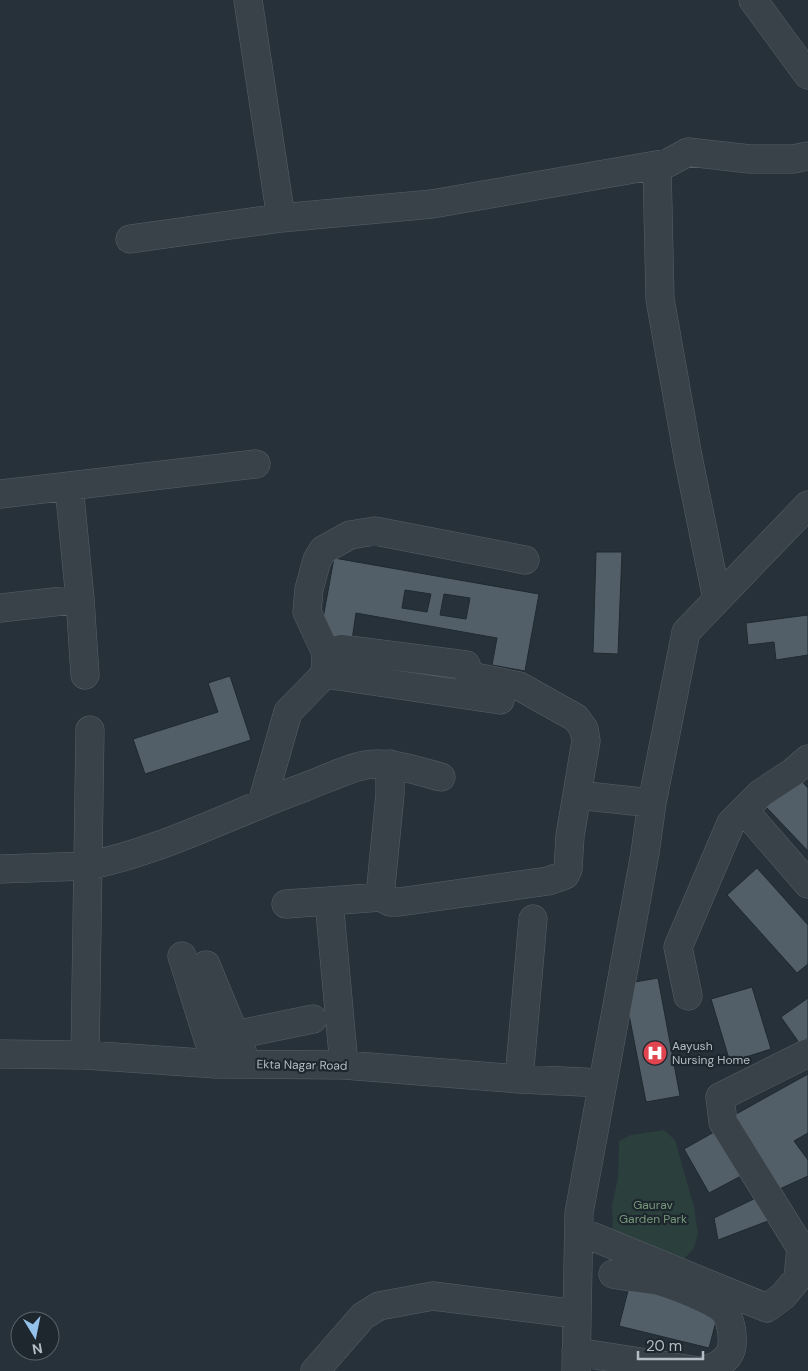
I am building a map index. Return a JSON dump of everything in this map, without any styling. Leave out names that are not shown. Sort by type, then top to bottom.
[{"type":"street","points":[[248,0],[281,218]]},
{"type":"street","points":[[753,0],[808,74]]},
{"type":"street","points":[[130,239],[281,218],[432,204],[668,163],[688,152],[750,159],[793,159],[808,156]]},
{"type":"street","points":[[657,165],[660,299],[688,457],[717,599]]},
{"type":"street","points":[[0,494],[256,464]]},
{"type":"street","points":[[69,486],[85,675]]},
{"type":"street","points":[[730,1303],[732,1347],[724,1361],[712,1368],[700,1371],[576,1361],[579,1213],[645,853],[652,803],[686,632],[808,505]]},
{"type":"street","points":[[326,663],[307,612],[309,589],[317,560],[323,550],[350,535],[375,531],[525,560]]},
{"type":"street","points":[[0,608],[80,599]]},
{"type":"street","points":[[286,904],[381,897],[390,902],[399,902],[548,881],[565,875],[568,869],[570,836],[586,741],[584,728],[576,718],[519,686],[520,695],[512,702],[326,663]]},
{"type":"street","points":[[262,802],[288,712],[326,663]]},
{"type":"street","points":[[85,1054],[90,730]]},
{"type":"street","points":[[688,996],[678,947],[731,824],[761,793],[793,772],[808,759]]},
{"type":"street","points":[[381,897],[380,886],[390,794],[390,764]]},
{"type":"street","points":[[0,869],[100,864],[169,841],[262,802],[366,765],[390,764],[441,777]]},
{"type":"street","points":[[577,795],[652,803]]},
{"type":"street","points":[[744,810],[808,884]]},
{"type":"street","points":[[329,900],[344,1066]]},
{"type":"street","points":[[519,1079],[533,918]]},
{"type":"street","points":[[216,1064],[194,961],[235,1035],[246,1064]]},
{"type":"street","points":[[235,1035],[313,1020]]},
{"type":"street","points":[[613,1274],[660,1282],[712,1302],[767,1308],[783,1296],[798,1278],[801,1248],[723,1122],[720,1097],[808,1052]]},
{"type":"street","name":"Ekta Nagar Road","points":[[0,1054],[85,1054],[216,1064],[344,1066],[519,1079],[603,1083]]},
{"type":"street","points":[[579,1231],[730,1303]]},
{"type":"street","points":[[315,1371],[363,1316],[379,1306],[433,1296],[577,1314]]},
{"type":"green space","name":"Gaurav Garden Park","points":[[664,1130],[675,1140],[694,1207],[698,1234],[694,1248],[684,1259],[676,1264],[613,1239],[612,1205],[618,1178],[619,1141],[631,1135]]},
{"type":"building","points":[[596,552],[622,552],[618,654],[593,653]]},
{"type":"building","points":[[334,558],[539,594],[525,671],[492,665],[497,638],[356,613],[352,640],[320,635]],"holes":[[[405,590],[431,594],[427,612],[402,608]],[[444,594],[470,598],[466,619],[440,615]]]},
{"type":"building","points":[[808,615],[808,655],[776,660],[774,642],[748,645],[746,623]]},
{"type":"building","points":[[230,676],[251,740],[145,774],[133,739],[218,712],[208,683]]},
{"type":"building","points":[[798,777],[808,788],[808,851],[766,807]]},
{"type":"building","points":[[757,868],[808,925],[808,964],[797,973],[727,895]]},
{"type":"building","points":[[658,978],[680,1096],[646,1102],[623,984]]},
{"type":"building","points":[[752,987],[771,1049],[730,1062],[711,999]]},
{"type":"building","points":[[808,998],[808,1038],[800,1044],[781,1017]]},
{"type":"building","points":[[808,1074],[808,1133],[794,1141],[808,1160],[808,1176],[771,1193],[729,1118]]},
{"type":"building","points":[[716,1131],[741,1176],[709,1193],[684,1149]]},
{"type":"building","points":[[756,1198],[768,1221],[718,1240],[714,1218]]},
{"type":"building","points":[[629,1287],[719,1310],[709,1348],[619,1326]]},
{"type":"place","name":"Aayush Nursing Home","points":[[655,1053]]}]
